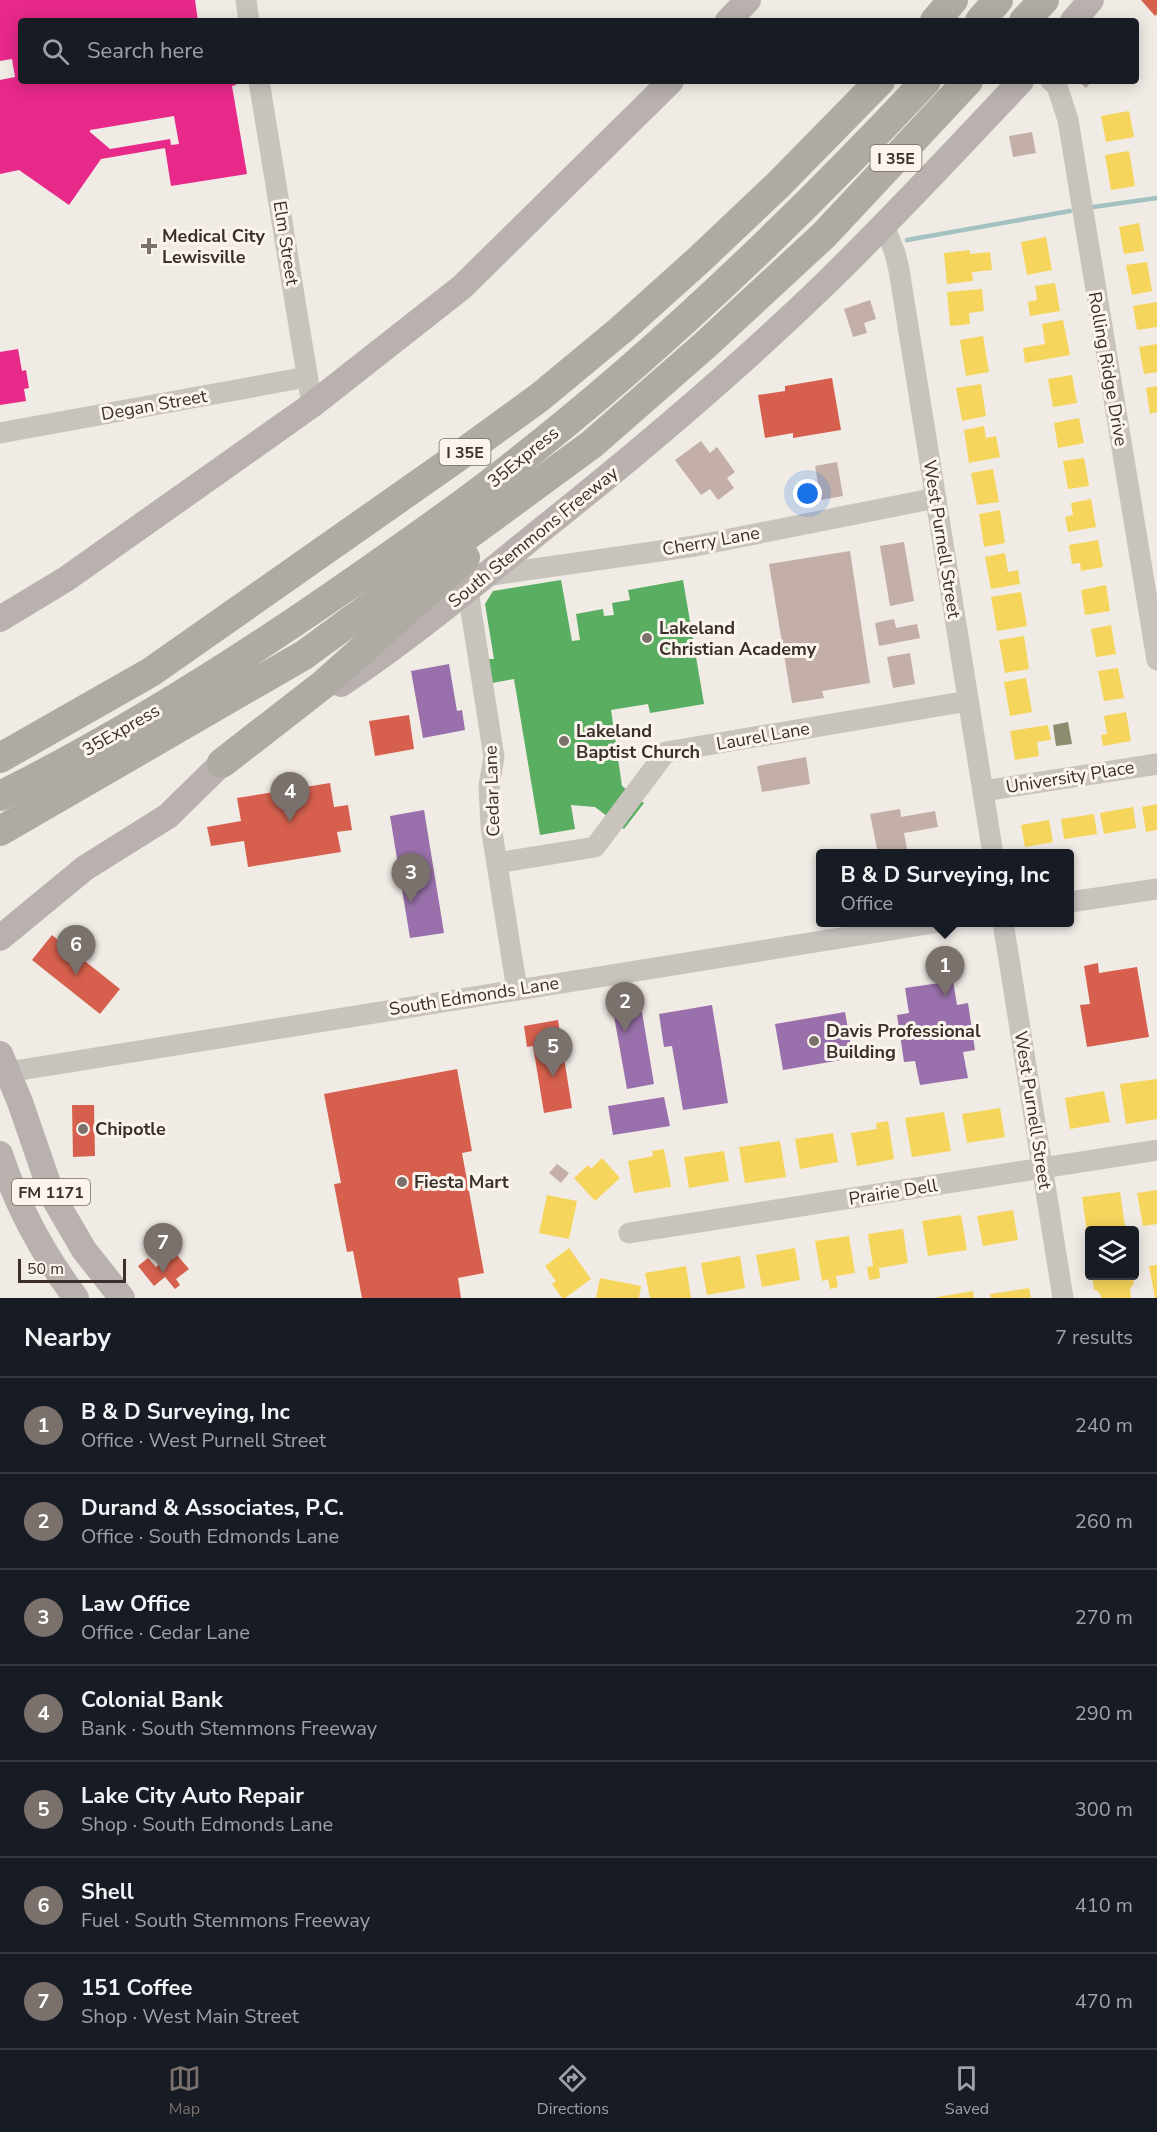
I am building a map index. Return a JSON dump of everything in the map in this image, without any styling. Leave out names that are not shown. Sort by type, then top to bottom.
[{"type":"highway","points":[[938,18],[954,0]]},
{"type":"highway","points":[[983,18],[998,0]]},
{"type":"highway","points":[[1027,18],[1044,0]]},
{"type":"highway","name":"I 35E","points":[[0,758],[151,672],[447,465],[540,397],[622,329],[701,258],[778,185],[877,84]]},
{"type":"highway","name":"35Express","points":[[0,796],[95,746],[184,694],[270,639],[417,538],[499,477],[588,404],[733,276],[806,206],[923,84]]},
{"type":"highway","name":"South Stemmons Freeway","points":[[0,831],[304,655],[592,444],[704,346],[824,235],[965,84]]},
{"type":"highway","points":[[222,763],[325,683],[592,444]]},
{"type":"main road","points":[[731,18],[748,0]]},
{"type":"main road","points":[[1076,18],[1091,0]]},
{"type":"main road","points":[[0,619],[36,598],[312,405],[462,287],[668,84]]},
{"type":"main road","name":"South Stemmons Freeway","points":[[0,938],[84,868],[168,816],[222,763],[346,680],[477,583],[637,453],[822,287],[884,226],[1018,84]]},
{"type":"main road","points":[[0,599],[36,598]]},
{"type":"main road","name":"FM 1171","points":[[4,1063],[52,1195],[84,1250],[122,1298]]},
{"type":"main road","name":"FM 1171","points":[[0,1154],[35,1238],[76,1298]]},
{"type":"street","points":[[246,0],[249,18]]},
{"type":"street","name":"Elm Street","points":[[259,84],[312,405]]},
{"type":"street","name":"Rolling Ridge Drive","points":[[1055,84],[1068,120],[1157,660]]},
{"type":"street","name":"West Purnell Street","points":[[884,226],[899,270],[992,849]]},
{"type":"street","name":"Degan Street","points":[[0,433],[307,377]]},
{"type":"street","name":"Cherry Lane","points":[[477,583],[695,546],[936,498]]},
{"type":"street","name":"Cedar Lane","points":[[477,583],[494,757],[489,786],[491,826],[517,990]]},
{"type":"street","name":"Laurel Lane","points":[[497,863],[595,847],[666,753],[968,701]]},
{"type":"street","name":"University Place","points":[[983,791],[1157,764]]},
{"type":"street","points":[[1074,901],[1157,889]]},
{"type":"street","name":"South Edmonds Lane","points":[[4,1063],[517,990],[909,927]]},
{"type":"street","name":"West Purnell Street","points":[[1004,927],[1063,1298]]},
{"type":"street","name":"Prairie Dell","points":[[629,1233],[1157,1150]]},
{"type":"building: Homes","points":[[1129,111],[1134,137],[1106,142],[1101,116]]},
{"type":"building: Homes","points":[[1129,151],[1135,186],[1111,190],[1105,155]]},
{"type":"building: Homes","points":[[1139,223],[1144,251],[1124,254],[1119,227]]},
{"type":"building: Homes","points":[[1046,237],[1052,270],[1027,275],[1021,242]]},
{"type":"building: Homes","points":[[970,250],[970,254],[990,252],[992,270],[972,272],[973,281],[947,284],[944,253]]},
{"type":"building: Homes","points":[[1147,262],[1152,291],[1132,295],[1126,265]]},
{"type":"building: Homes","points":[[1055,283],[1060,311],[1030,316],[1028,302],[1037,300],[1035,286]]},
{"type":"building: Homes","points":[[982,289],[984,311],[969,313],[970,324],[950,326],[947,292]]},
{"type":"building: Homes","points":[[1157,302],[1157,327],[1137,330],[1133,306]]},
{"type":"building: Homes","points":[[1063,320],[1070,355],[1025,363],[1023,348],[1045,344],[1042,324]]},
{"type":"building: Homes","points":[[983,336],[989,372],[966,376],[960,340]]},
{"type":"building: Homes","points":[[1157,344],[1157,372],[1144,374],[1139,347]]},
{"type":"building: Homes","points":[[1072,375],[1077,403],[1053,407],[1048,379]]},
{"type":"building: Homes","points":[[981,384],[986,416],[962,421],[956,388]]},
{"type":"building: Homes","points":[[1157,386],[1157,412],[1150,414],[1146,388]]},
{"type":"building: Homes","points":[[1079,418],[1084,443],[1058,448],[1054,423]]},
{"type":"building: Homes","points":[[984,426],[986,438],[996,436],[1000,457],[969,463],[964,430]]},
{"type":"building: Homes","points":[[1084,458],[1089,486],[1068,489],[1063,461]]},
{"type":"building: Homes","points":[[993,469],[999,502],[977,505],[971,473]]},
{"type":"building: Homes","points":[[1091,499],[1096,527],[1068,532],[1065,517],[1073,515],[1071,503]]},
{"type":"building: Homes","points":[[1000,510],[1005,543],[984,547],[979,514]]},
{"type":"building: Homes","points":[[1098,540],[1103,567],[1081,571],[1080,563],[1072,564],[1069,545]]},
{"type":"building: Homes","points":[[1005,553],[1008,572],[1018,570],[1020,584],[991,589],[985,557]]},
{"type":"building: Homes","points":[[1106,585],[1110,611],[1085,615],[1081,590]]},
{"type":"building: Homes","points":[[1021,592],[1027,626],[997,631],[991,597]]},
{"type":"building: Homes","points":[[1111,625],[1116,654],[1096,657],[1091,629]]},
{"type":"building: Homes","points":[[1024,636],[1029,669],[1005,673],[999,640]]},
{"type":"building: Homes","points":[[1118,668],[1124,698],[1104,701],[1098,671]]},
{"type":"building: Homes","points":[[1026,678],[1032,712],[1010,716],[1004,682]]},
{"type":"building: Homes","points":[[1126,712],[1131,741],[1103,746],[1101,735],[1107,734],[1104,716]]},
{"type":"building: Homes","points":[[1048,725],[1051,740],[1037,742],[1039,756],[1015,760],[1010,731]]},
{"type":"building: Homes","points":[[1157,804],[1157,830],[1146,832],[1142,807]]},
{"type":"building: Homes","points":[[1133,807],[1136,828],[1104,834],[1100,813]]},
{"type":"building: Homes","points":[[1094,814],[1097,834],[1064,839],[1061,819]]},
{"type":"building: Homes","points":[[1049,820],[1053,842],[1025,847],[1021,825]]},
{"type":"building: Homes","points":[[1157,1079],[1157,1119],[1126,1124],[1120,1084]]},
{"type":"building: Homes","points":[[1104,1091],[1110,1122],[1070,1129],[1065,1098]]},
{"type":"building: Homes","points":[[1000,1108],[1005,1137],[967,1143],[962,1114]]},
{"type":"building: Homes","points":[[944,1112],[951,1151],[912,1157],[905,1118]]},
{"type":"building: Homes","points":[[888,1121],[894,1159],[857,1166],[851,1133],[877,1129],[876,1123]]},
{"type":"building: Homes","points":[[833,1133],[838,1162],[800,1169],[795,1139]]},
{"type":"building: Homes","points":[[780,1141],[786,1177],[745,1183],[739,1147]]},
{"type":"building: Homes","points":[[664,1149],[671,1187],[634,1193],[628,1161],[653,1156],[652,1151]]},
{"type":"building: Homes","points":[[724,1151],[729,1181],[689,1188],[684,1157]]},
{"type":"building: Homes","points":[[602,1158],[620,1178],[595,1201],[574,1178],[588,1165],[591,1169]]},
{"type":"building: Homes","points":[[1157,1190],[1157,1224],[1143,1226],[1137,1193]]},
{"type":"building: Homes","points":[[1120,1192],[1125,1226],[1086,1226],[1082,1197]]},
{"type":"building: Homes","points":[[547,1195],[577,1201],[569,1239],[539,1233]]},
{"type":"building: Homes","points":[[1013,1210],[1018,1240],[983,1246],[977,1216]]},
{"type":"building: Homes","points":[[961,1215],[967,1250],[928,1256],[922,1221]]},
{"type":"building: Homes","points":[[903,1229],[908,1263],[879,1268],[880,1278],[869,1280],[867,1267],[873,1266],[868,1234]]},
{"type":"building: Homes","points":[[849,1236],[855,1273],[836,1276],[838,1287],[830,1289],[828,1279],[822,1281],[815,1241]]},
{"type":"building: Homes","points":[[569,1248],[591,1279],[562,1298],[552,1284],[556,1281],[545,1266]]},
{"type":"building: Homes","points":[[795,1248],[800,1280],[762,1287],[756,1255]]},
{"type":"building: Homes","points":[[740,1256],[745,1288],[707,1295],[701,1263]]},
{"type":"building: Homes","points":[[1157,1265],[1157,1298],[1155,1298],[1149,1266]]},
{"type":"building: Homes","points":[[686,1266],[691,1298],[650,1298],[645,1273]]},
{"type":"building: Homes","points":[[600,1278],[641,1286],[639,1298],[596,1298]]},
{"type":"building: Homes","points":[[1093,1280],[1134,1280],[1130,1289],[1131,1298],[1101,1298],[1100,1293],[1094,1289]]},
{"type":"building: Homes","points":[[1029,1288],[1031,1298],[991,1298],[990,1294]]},
{"type":"building: Homes","points":[[973,1291],[974,1298],[937,1298],[937,1297]]},
{"type":"building: Shops","points":[[1141,0],[1157,0],[1155,16]]},
{"type":"building: Shops","points":[[832,378],[841,430],[793,438],[793,433],[765,438],[758,395],[785,391],[785,386]]},
{"type":"building: Shops","points":[[409,715],[414,749],[375,756],[369,721]]},
{"type":"building: Shops","points":[[330,783],[334,807],[348,805],[352,830],[337,832],[341,852],[248,867],[244,841],[211,846],[207,827],[241,821],[237,798]]},
{"type":"building: Shops","points":[[52,935],[120,989],[100,1014],[32,960]]},
{"type":"building: Shops","points":[[1098,963],[1099,973],[1137,967],[1149,1037],[1087,1047],[1080,1005],[1090,1004],[1084,966]]},
{"type":"building: Shops","points":[[558,1020],[572,1108],[544,1113],[533,1046],[527,1047],[524,1026]]},
{"type":"building: Shops","points":[[457,1069],[472,1151],[462,1153],[484,1273],[458,1278],[461,1298],[362,1298],[353,1251],[347,1252],[334,1184],[341,1183],[324,1094]]},
{"type":"building: Shops","points":[[72,1105],[94,1105],[95,1156],[73,1157]]},
{"type":"building: Shops","points":[[171,1254],[173,1257],[176,1254],[189,1269],[176,1279],[180,1285],[175,1289],[165,1277],[154,1286],[138,1266],[148,1258],[156,1267]]},
{"type":"building: Offices","points":[[449,664],[457,711],[462,710],[465,730],[423,738],[411,671]]},
{"type":"building: Offices","points":[[424,810],[444,933],[410,938],[390,816]]},
{"type":"building: Offices","points":[[953,981],[957,1005],[968,1003],[975,1050],[963,1052],[968,1078],[920,1085],[915,1061],[904,1062],[897,1015],[909,1013],[905,988]]},
{"type":"building: Offices","points":[[712,1005],[728,1103],[683,1110],[672,1046],[664,1047],[659,1014]]},
{"type":"building: Offices","points":[[642,1012],[654,1084],[627,1089],[614,1016]]},
{"type":"building: Offices","name":"Davis Professional Building","points":[[845,1012],[853,1058],[783,1070],[775,1024]]},
{"type":"building: Offices","points":[[664,1097],[670,1126],[613,1135],[608,1106]]},
{"type":"building: Health","points":[[0,0],[195,0],[198,18],[18,18],[18,84],[236,84],[232,86],[247,174],[171,186],[165,148],[101,159],[69,205],[19,170],[0,174],[0,80],[15,77],[12,59],[0,61]],"holes":[[[174,116],[179,144],[171,145],[170,139],[110,149],[90,130]]]},
{"type":"building: Health","points":[[18,349],[22,371],[26,370],[29,388],[24,389],[26,401],[0,405],[0,352]]},
{"type":"building: Public","points":[[561,580],[572,641],[580,640],[576,614],[603,609],[604,616],[614,615],[612,603],[630,600],[628,590],[683,580],[704,704],[650,713],[648,704],[611,710],[622,786],[644,803],[624,829],[595,807],[571,805],[575,829],[540,835],[514,679],[492,683],[488,659],[494,659],[485,604],[493,591]]},
{"type":"building: Industry","points":[[1068,722],[1072,744],[1056,746],[1053,725]]},
{"type":"building: Other","points":[[1032,132],[1036,153],[1013,157],[1009,136]]},
{"type":"building: Other","points":[[870,300],[876,319],[864,323],[867,333],[853,337],[844,309]]},
{"type":"building: Other","points":[[701,441],[710,453],[717,447],[735,472],[727,478],[734,488],[718,500],[710,489],[701,495],[675,460]]},
{"type":"building: Other","points":[[837,462],[843,496],[821,500],[815,466]]},
{"type":"building: Other","points":[[904,542],[914,601],[890,606],[880,546]]},
{"type":"building: Other","points":[[850,551],[870,683],[822,691],[824,698],[792,703],[769,564]]},
{"type":"building: Other","points":[[894,619],[896,628],[917,624],[920,638],[879,646],[875,623]]},
{"type":"building: Other","points":[[910,653],[915,684],[893,688],[887,657]]},
{"type":"building: Other","points":[[806,757],[810,784],[762,792],[757,766]]},
{"type":"building: Other","points":[[900,809],[901,817],[935,811],[938,827],[904,833],[907,849],[877,849],[870,814]]},
{"type":"building: Other","points":[[557,1164],[569,1173],[561,1183],[549,1173]]},
{"type":"waterway","points":[[1093,207],[1157,198]]},
{"type":"waterway","points":[[907,240],[1070,211]]},
{"type":"place","name":"Medical City Lewisville","points":[[149,246]]},
{"type":"place","name":"Lakeland Christian Academy","points":[[647,638]]},
{"type":"place","name":"Lakeland Baptist Church","points":[[564,741]]},
{"type":"place","name":"Colonial Bank","points":[[290,822]]},
{"type":"place","name":"Law Office","points":[[411,903]]},
{"type":"place","name":"Shell","points":[[76,975]]},
{"type":"place","name":"B & D Surveying, Inc","points":[[945,996]]},
{"type":"place","name":"Durand & Associates, P.C.","points":[[625,1032]]},
{"type":"place","name":"Davis Professional Building","points":[[814,1041]]},
{"type":"place","name":"Lake City Auto Repair","points":[[553,1077]]},
{"type":"place","name":"Chipotle","points":[[83,1129]]},
{"type":"place","name":"Fiesta Mart","points":[[402,1182]]},
{"type":"place","name":"151 Coffee","points":[[163,1273]]}]
